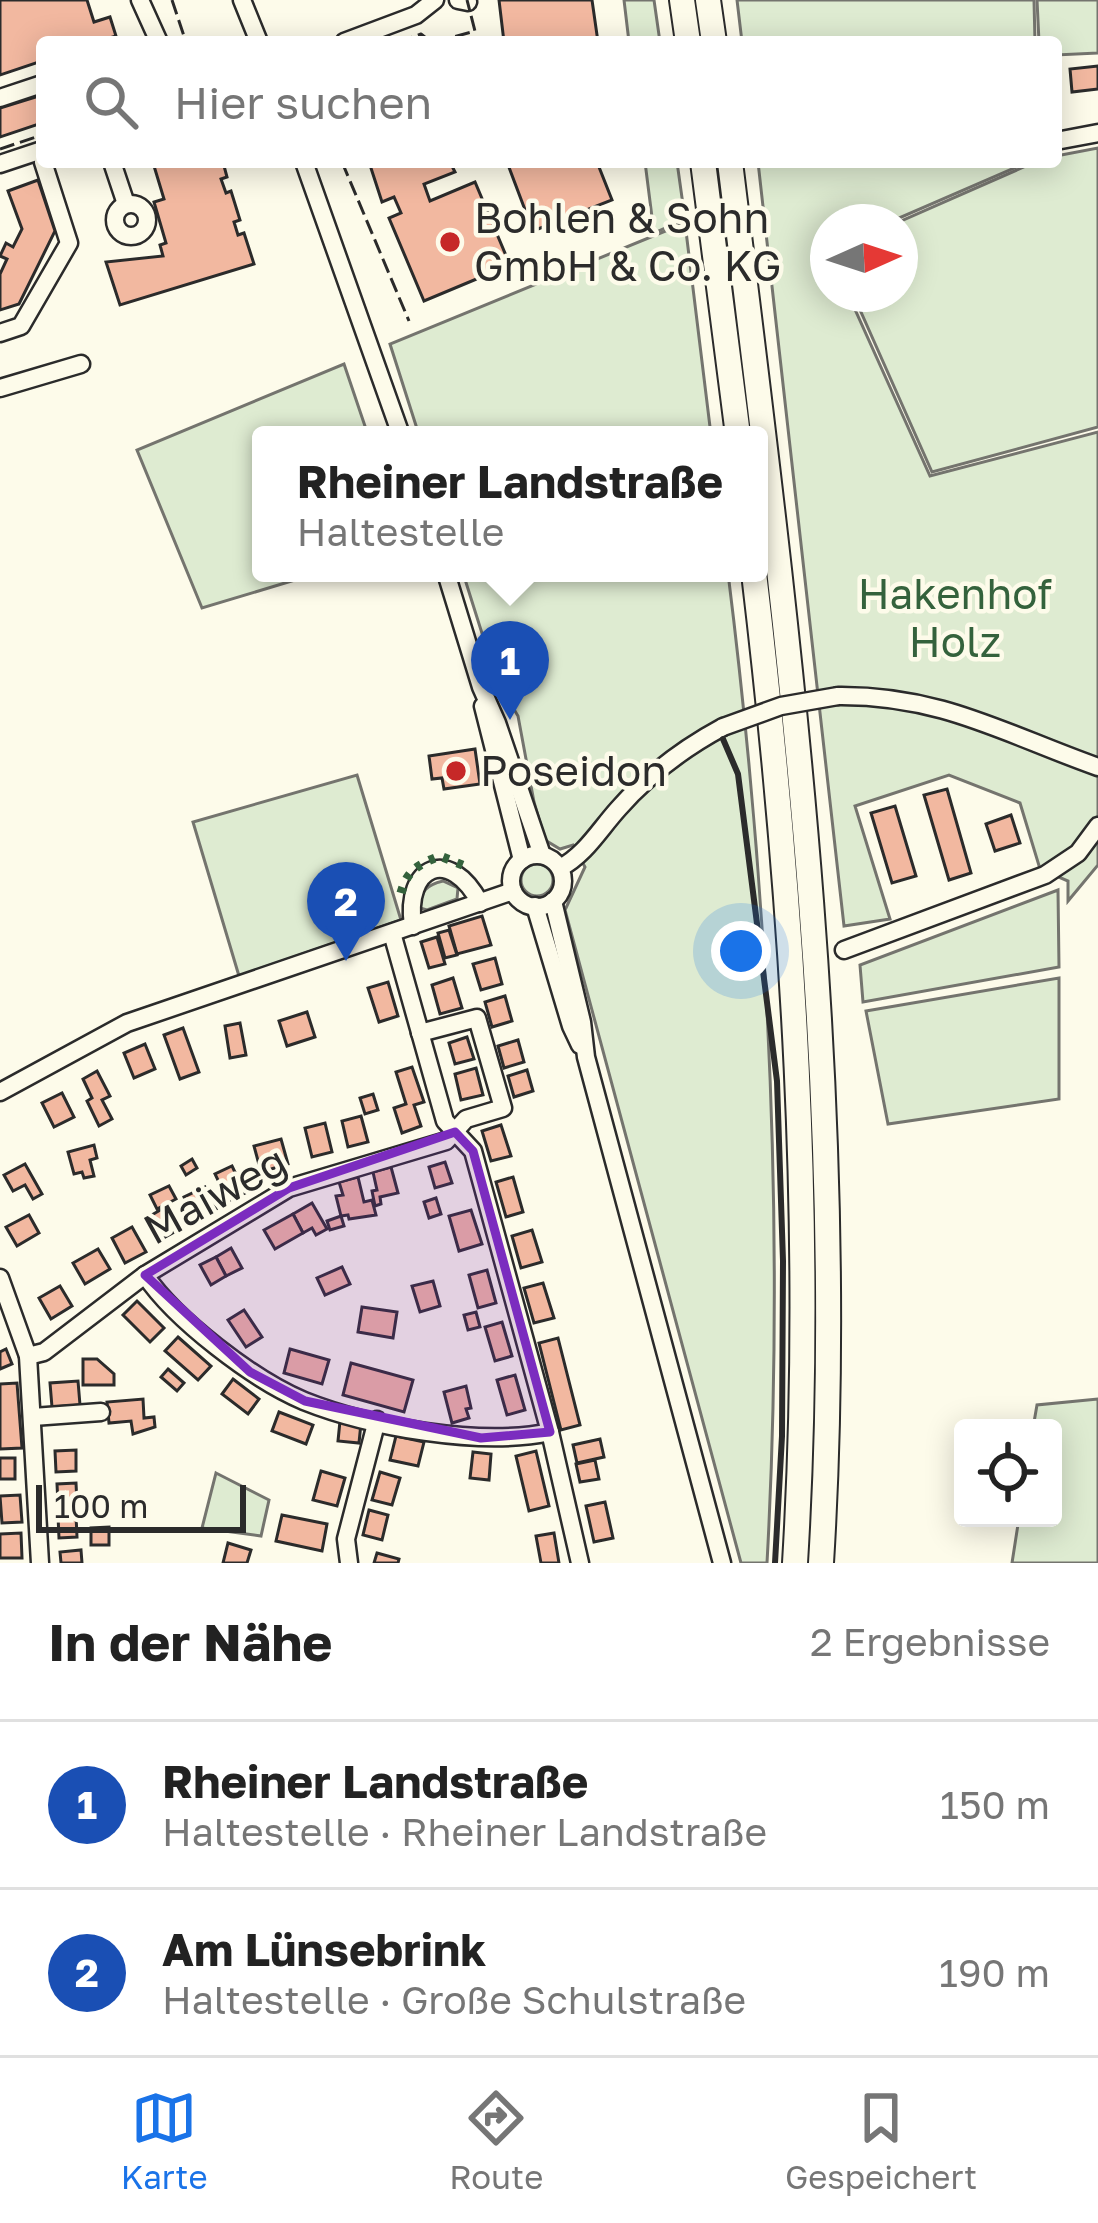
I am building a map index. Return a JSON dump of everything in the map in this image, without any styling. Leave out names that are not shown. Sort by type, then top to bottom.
[{"type":"highway","points":[[682,0],[687,36]]},
{"type":"highway","points":[[708,0],[713,36]]},
{"type":"highway","points":[[705,168],[737,426]]},
{"type":"highway","points":[[731,168],[762,426]]},
{"type":"highway","points":[[768,477],[818,986],[829,1251],[821,1563]]},
{"type":"highway","points":[[755,582],[774,759],[800,1158],[803,1368],[795,1563]]},
{"type":"street","points":[[242,0],[257,36]]},
{"type":"street","points":[[360,36],[416,15],[435,0]]},
{"type":"street","points":[[143,8],[156,36]]},
{"type":"street","points":[[0,98],[36,86]]},
{"type":"street","points":[[1062,140],[1098,133]]},
{"type":"street","points":[[0,164],[36,157]]},
{"type":"street","points":[[0,333],[22,326],[69,243],[45,168]]},
{"type":"street","points":[[114,168],[126,204]]},
{"type":"street","points":[[306,168],[398,426]]},
{"type":"street","points":[[0,388],[81,364]]},
{"type":"street","points":[[449,582],[542,855],[560,868],[562,886],[544,903],[522,902],[513,891],[512,874],[522,860],[542,855]]},
{"type":"street","points":[[481,687],[486,727],[522,860]]},
{"type":"street","points":[[560,868],[583,852],[644,782],[674,756],[723,727],[781,706],[838,696],[911,701],[963,714],[1098,767]]},
{"type":"street","points":[[844,950],[1045,875],[1078,853],[1098,826]]},
{"type":"street","points":[[412,926],[409,903],[415,885],[440,868],[458,872],[492,903]]},
{"type":"street","points":[[0,1092],[127,1023],[492,903],[513,891]]},
{"type":"street","points":[[544,903],[571,1026],[586,1057],[722,1563]]},
{"type":"street","points":[[392,933],[445,1121],[473,1151],[550,1432],[580,1563]]},
{"type":"street","name":"Maiweg","points":[[28,1356],[44,1352],[145,1275],[289,1189],[446,1141],[466,1119],[502,1108],[477,1018],[421,1033]]},
{"type":"street","points":[[145,1275],[159,1296],[250,1372],[305,1401],[377,1420],[481,1438],[550,1432]]},
{"type":"street","points":[[0,1278],[28,1356],[40,1563]]},
{"type":"street","points":[[33,1417],[101,1412]]},
{"type":"street","points":[[349,1563],[346,1539],[377,1420]]},
{"type":"highlighted area","points":[[455,1132],[473,1151],[550,1432],[481,1438],[305,1401],[250,1372],[145,1275],[289,1188]]},
{"type":"green space","points":[[624,0],[654,0],[659,36],[628,36]]},
{"type":"green space","points":[[737,0],[1034,0],[1035,36],[741,36]]},
{"type":"green space","points":[[1037,0],[1098,0],[1098,53],[1062,55],[1062,36],[1039,36]]},
{"type":"green space","points":[[1098,148],[1098,427],[932,472],[861,312],[918,312],[918,214],[1021,168],[1062,168],[1062,155]]},
{"type":"green space","points":[[646,168],[678,168],[685,219],[654,233]]},
{"type":"green space","name":"Hakenhof Holz","points":[[759,168],[1014,168],[918,210],[918,204],[810,204],[810,312],[856,312],[930,476],[1098,432],[1098,865],[1068,901],[1068,881],[1040,869],[1020,803],[949,775],[855,806],[890,919],[844,926]]},
{"type":"green space","points":[[685,223],[710,426],[416,426],[390,344]]},
{"type":"green space","points":[[344,364],[365,426],[252,426],[252,582],[288,582],[202,608],[137,450]]},
{"type":"green space","points":[[466,582],[729,582],[754,820],[770,1067],[774,1315],[767,1563],[741,1563],[565,910],[585,867],[573,845],[560,849],[545,840],[518,716],[497,681]]},
{"type":"green space","points":[[357,775],[401,920],[239,976],[193,822]]},
{"type":"green space","points":[[537,864],[549,868],[553,880],[549,892],[537,896],[525,892],[521,880],[525,868]]},
{"type":"green space","points":[[443,881],[458,888],[457,899],[420,908],[426,890]]},
{"type":"green space","points":[[1058,890],[1059,967],[863,1002],[860,965]]},
{"type":"green space","points":[[1059,978],[1059,1099],[888,1124],[866,1011]]},
{"type":"green space","points":[[1098,1399],[1098,1563],[1012,1563],[1018,1527],[1062,1527],[1062,1419],[1035,1419],[1037,1405]]},
{"type":"green space","points":[[216,1473],[269,1500],[261,1536],[202,1528]]},
{"type":"building","points":[[0,0],[87,0],[94,22],[110,17],[116,36],[36,36],[36,63],[0,75]]},
{"type":"building","points":[[499,0],[592,0],[597,36],[503,36]]},
{"type":"building","points":[[1098,66],[1098,89],[1072,92],[1070,69]]},
{"type":"building","points":[[36,97],[36,125],[0,137],[0,108]]},
{"type":"building","points":[[155,168],[225,168],[227,177],[221,179],[226,193],[231,191],[240,220],[234,222],[238,235],[244,233],[254,264],[120,305],[106,262],[163,256],[160,245],[166,243],[154,202],[164,199]]},
{"type":"building","name":"Bohlen & Sohn GmbH & Co. KG","points":[[371,168],[453,168],[455,172],[424,184],[430,201],[475,182],[510,265],[424,301],[389,218],[401,213],[394,197],[382,202]]},
{"type":"building","points":[[509,168],[599,168],[612,200],[533,231]]},
{"type":"building","points":[[38,180],[55,231],[19,304],[0,310],[0,274],[7,259],[0,256],[6,243],[13,247],[22,229],[8,191]]},
{"type":"building","points":[[475,749],[480,784],[444,789],[442,778],[432,779],[429,756]]},
{"type":"building","points":[[947,789],[971,873],[949,880],[924,795]]},
{"type":"building","points":[[895,806],[916,876],[892,883],[871,813]]},
{"type":"building","points":[[1011,815],[1020,843],[995,851],[986,824]]},
{"type":"building","points":[[482,916],[491,945],[457,954],[449,926]]},
{"type":"building","points":[[449,930],[457,955],[445,958],[438,933]]},
{"type":"building","points":[[437,937],[445,964],[429,968],[421,942]]},
{"type":"building","points":[[495,958],[502,984],[481,990],[473,964]]},
{"type":"building","points":[[453,978],[462,1008],[440,1014],[432,985]]},
{"type":"building","points":[[388,982],[398,1016],[379,1022],[368,988]]},
{"type":"building","points":[[505,996],[512,1021],[492,1027],[485,1002]]},
{"type":"building","points":[[307,1012],[315,1037],[287,1046],[279,1021]]},
{"type":"building","points":[[240,1023],[246,1055],[230,1058],[225,1026]]},
{"type":"building","points":[[183,1028],[199,1072],[180,1079],[164,1035]]},
{"type":"building","points":[[467,1037],[474,1059],[455,1064],[449,1043]]},
{"type":"building","points":[[518,1040],[524,1062],[504,1068],[498,1046]]},
{"type":"building","points":[[145,1044],[155,1069],[134,1078],[124,1053]]},
{"type":"building","points":[[412,1067],[424,1102],[414,1105],[421,1126],[402,1133],[394,1108],[406,1104],[396,1072]]},
{"type":"building","points":[[476,1068],[483,1095],[461,1100],[455,1074]]},
{"type":"building","points":[[527,1070],[533,1091],[514,1097],[508,1076]]},
{"type":"building","points":[[97,1071],[110,1096],[102,1100],[112,1119],[99,1126],[83,1079]]},
{"type":"building","points":[[62,1093],[74,1117],[54,1127],[42,1103]]},
{"type":"building","points":[[373,1094],[378,1110],[365,1114],[360,1098]]},
{"type":"building","points":[[361,1116],[368,1142],[348,1147],[342,1121]]},
{"type":"building","points":[[325,1123],[332,1152],[312,1157],[305,1128]]},
{"type":"building","points":[[501,1125],[511,1156],[491,1161],[482,1131]]},
{"type":"building","points":[[281,1139],[288,1164],[261,1172],[254,1146]]},
{"type":"building","points":[[94,1145],[97,1158],[90,1160],[94,1176],[74,1174],[68,1152]]},
{"type":"building","points":[[192,1159],[197,1168],[186,1175],[181,1166]]},
{"type":"building","points":[[445,1162],[452,1183],[435,1188],[429,1167]]},
{"type":"building","points":[[25,1164],[42,1194],[33,1199],[25,1185],[13,1191],[4,1175]]},
{"type":"building","points":[[232,1166],[245,1193],[228,1201],[215,1174]]},
{"type":"building","points":[[257,1167],[262,1182],[246,1187],[242,1171]]},
{"type":"building","points":[[391,1167],[398,1193],[380,1197],[381,1204],[375,1206],[373,1172]]},
{"type":"building","points":[[358,1177],[364,1202],[372,1200],[376,1215],[349,1219],[341,1216],[336,1196],[343,1195],[339,1182]]},
{"type":"building","points":[[513,1177],[523,1212],[506,1217],[496,1182]]},
{"type":"building","points":[[169,1186],[176,1199],[157,1209],[150,1195]]},
{"type":"building","points":[[205,1187],[216,1209],[194,1220],[184,1197]]},
{"type":"building","points":[[436,1198],[441,1214],[429,1218],[424,1202]]},
{"type":"building","points":[[312,1203],[327,1229],[316,1235],[312,1228],[303,1233],[293,1214]]},
{"type":"building","points":[[167,1206],[180,1229],[158,1241],[145,1219]]},
{"type":"building","points":[[471,1210],[482,1244],[459,1251],[449,1216]]},
{"type":"building","points":[[293,1214],[303,1233],[275,1249],[264,1230]]},
{"type":"building","points":[[29,1215],[39,1233],[17,1246],[6,1227]]},
{"type":"building","points":[[341,1216],[344,1226],[330,1230],[327,1221]]},
{"type":"building","points":[[132,1227],[146,1252],[125,1263],[112,1238]]},
{"type":"building","points":[[532,1230],[542,1262],[521,1268],[512,1236]]},
{"type":"building","points":[[231,1248],[242,1268],[226,1276],[216,1257]]},
{"type":"building","points":[[98,1249],[110,1269],[85,1284],[73,1263]]},
{"type":"building","points":[[216,1257],[226,1276],[211,1285],[200,1265]]},
{"type":"building","points":[[342,1267],[350,1284],[325,1295],[317,1278]]},
{"type":"building","points":[[487,1270],[496,1303],[478,1308],[469,1275]]},
{"type":"building","points":[[433,1281],[440,1306],[420,1312],[412,1286]]},
{"type":"building","points":[[543,1283],[554,1318],[534,1323],[524,1288]]},
{"type":"building","points":[[60,1286],[72,1306],[51,1319],[39,1298]]},
{"type":"building","points":[[137,1301],[164,1328],[150,1342],[123,1315]]},
{"type":"building","points":[[362,1307],[397,1312],[393,1338],[358,1332]]},
{"type":"building","points":[[244,1310],[262,1337],[246,1347],[228,1320]]},
{"type":"building","points":[[476,1312],[480,1327],[468,1330],[464,1315]]},
{"type":"building","points":[[502,1322],[512,1356],[495,1361],[485,1327]]},
{"type":"building","points":[[178,1337],[211,1366],[198,1380],[165,1351]]},
{"type":"building","points":[[558,1338],[580,1425],[561,1430],[539,1343]]},
{"type":"building","points":[[6,1349],[12,1364],[0,1369],[0,1352]]},
{"type":"building","points":[[290,1349],[329,1360],[322,1384],[284,1373]]},
{"type":"building","points":[[83,1359],[97,1359],[114,1374],[114,1385],[83,1385]]},
{"type":"building","points":[[351,1363],[413,1380],[404,1412],[343,1395]]},
{"type":"building","points":[[168,1369],[184,1383],[177,1391],[161,1377]]},
{"type":"building","points":[[515,1375],[525,1410],[507,1415],[497,1380]]},
{"type":"building","points":[[233,1379],[259,1399],[248,1414],[222,1394]]},
{"type":"building","points":[[78,1381],[80,1405],[52,1407],[50,1383]]},
{"type":"building","points":[[17,1383],[22,1448],[0,1449],[0,1384]]},
{"type":"building","points":[[466,1386],[469,1418],[452,1423],[444,1392]]},
{"type":"building","points":[[143,1399],[144,1418],[154,1417],[155,1427],[133,1434],[131,1421],[109,1423],[107,1402]]},
{"type":"building","points":[[279,1412],[313,1425],[306,1444],[272,1431]]},
{"type":"building","points":[[340,1421],[361,1423],[359,1443],[338,1441]]},
{"type":"building","points":[[396,1436],[424,1442],[418,1466],[390,1460]]},
{"type":"building","points":[[600,1439],[604,1457],[577,1463],[573,1445]]},
{"type":"building","points":[[76,1450],[76,1471],[56,1472],[55,1451]]},
{"type":"building","points":[[536,1451],[549,1506],[529,1511],[516,1456]]},
{"type":"building","points":[[473,1452],[491,1454],[489,1480],[470,1478]]},
{"type":"building","points":[[0,1458],[15,1458],[15,1479],[0,1479]]},
{"type":"building","points":[[595,1460],[599,1479],[580,1482],[576,1464]]},
{"type":"building","points":[[321,1471],[345,1478],[337,1506],[313,1500]]},
{"type":"building","points":[[380,1472],[400,1478],[392,1505],[372,1500]]},
{"type":"building","points":[[76,1483],[77,1504],[58,1504],[57,1484]]},
{"type":"building","points":[[20,1495],[22,1522],[2,1523],[0,1496]]},
{"type":"building","points":[[605,1502],[613,1538],[594,1542],[586,1506]]},
{"type":"building","points":[[369,1510],[388,1515],[382,1540],[363,1535]]},
{"type":"building","points":[[76,1515],[77,1537],[59,1538],[58,1516]]},
{"type":"building","points":[[282,1515],[327,1524],[322,1551],[276,1541]]},
{"type":"building","points":[[109,1527],[109,1545],[91,1545],[91,1528]]},
{"type":"building","points":[[21,1533],[22,1558],[0,1558],[0,1534]]},
{"type":"building","points":[[554,1533],[559,1563],[541,1563],[536,1536]]},
{"type":"building","points":[[228,1543],[251,1550],[247,1563],[223,1563]]},
{"type":"building","points":[[81,1550],[82,1563],[61,1563],[60,1552]]},
{"type":"building","points":[[377,1553],[399,1559],[398,1563],[374,1563]]},
{"type":"hedge","points":[[401,893],[415,869],[440,856],[470,868]]},
{"type":"fence","points":[[172,0],[184,36]]},
{"type":"fence","points":[[457,36],[475,31],[467,0]]},
{"type":"fence","points":[[415,36],[424,36]]},
{"type":"fence","points":[[0,149],[36,137]]},
{"type":"fence","points":[[345,168],[409,321]]},
{"type":"wall","points":[[723,739],[738,774],[777,1081],[783,1261],[782,1436],[775,1563]]},
{"type":"place","name":"Bohlen & Sohn GmbH & Co. KG","points":[[450,242]]},
{"type":"place","name":"Rheiner Landstraße","points":[[510,720]]},
{"type":"place","name":"Poseidon","points":[[456,771]]},
{"type":"place","name":"Am Lünsebrink","points":[[346,961]]}]
